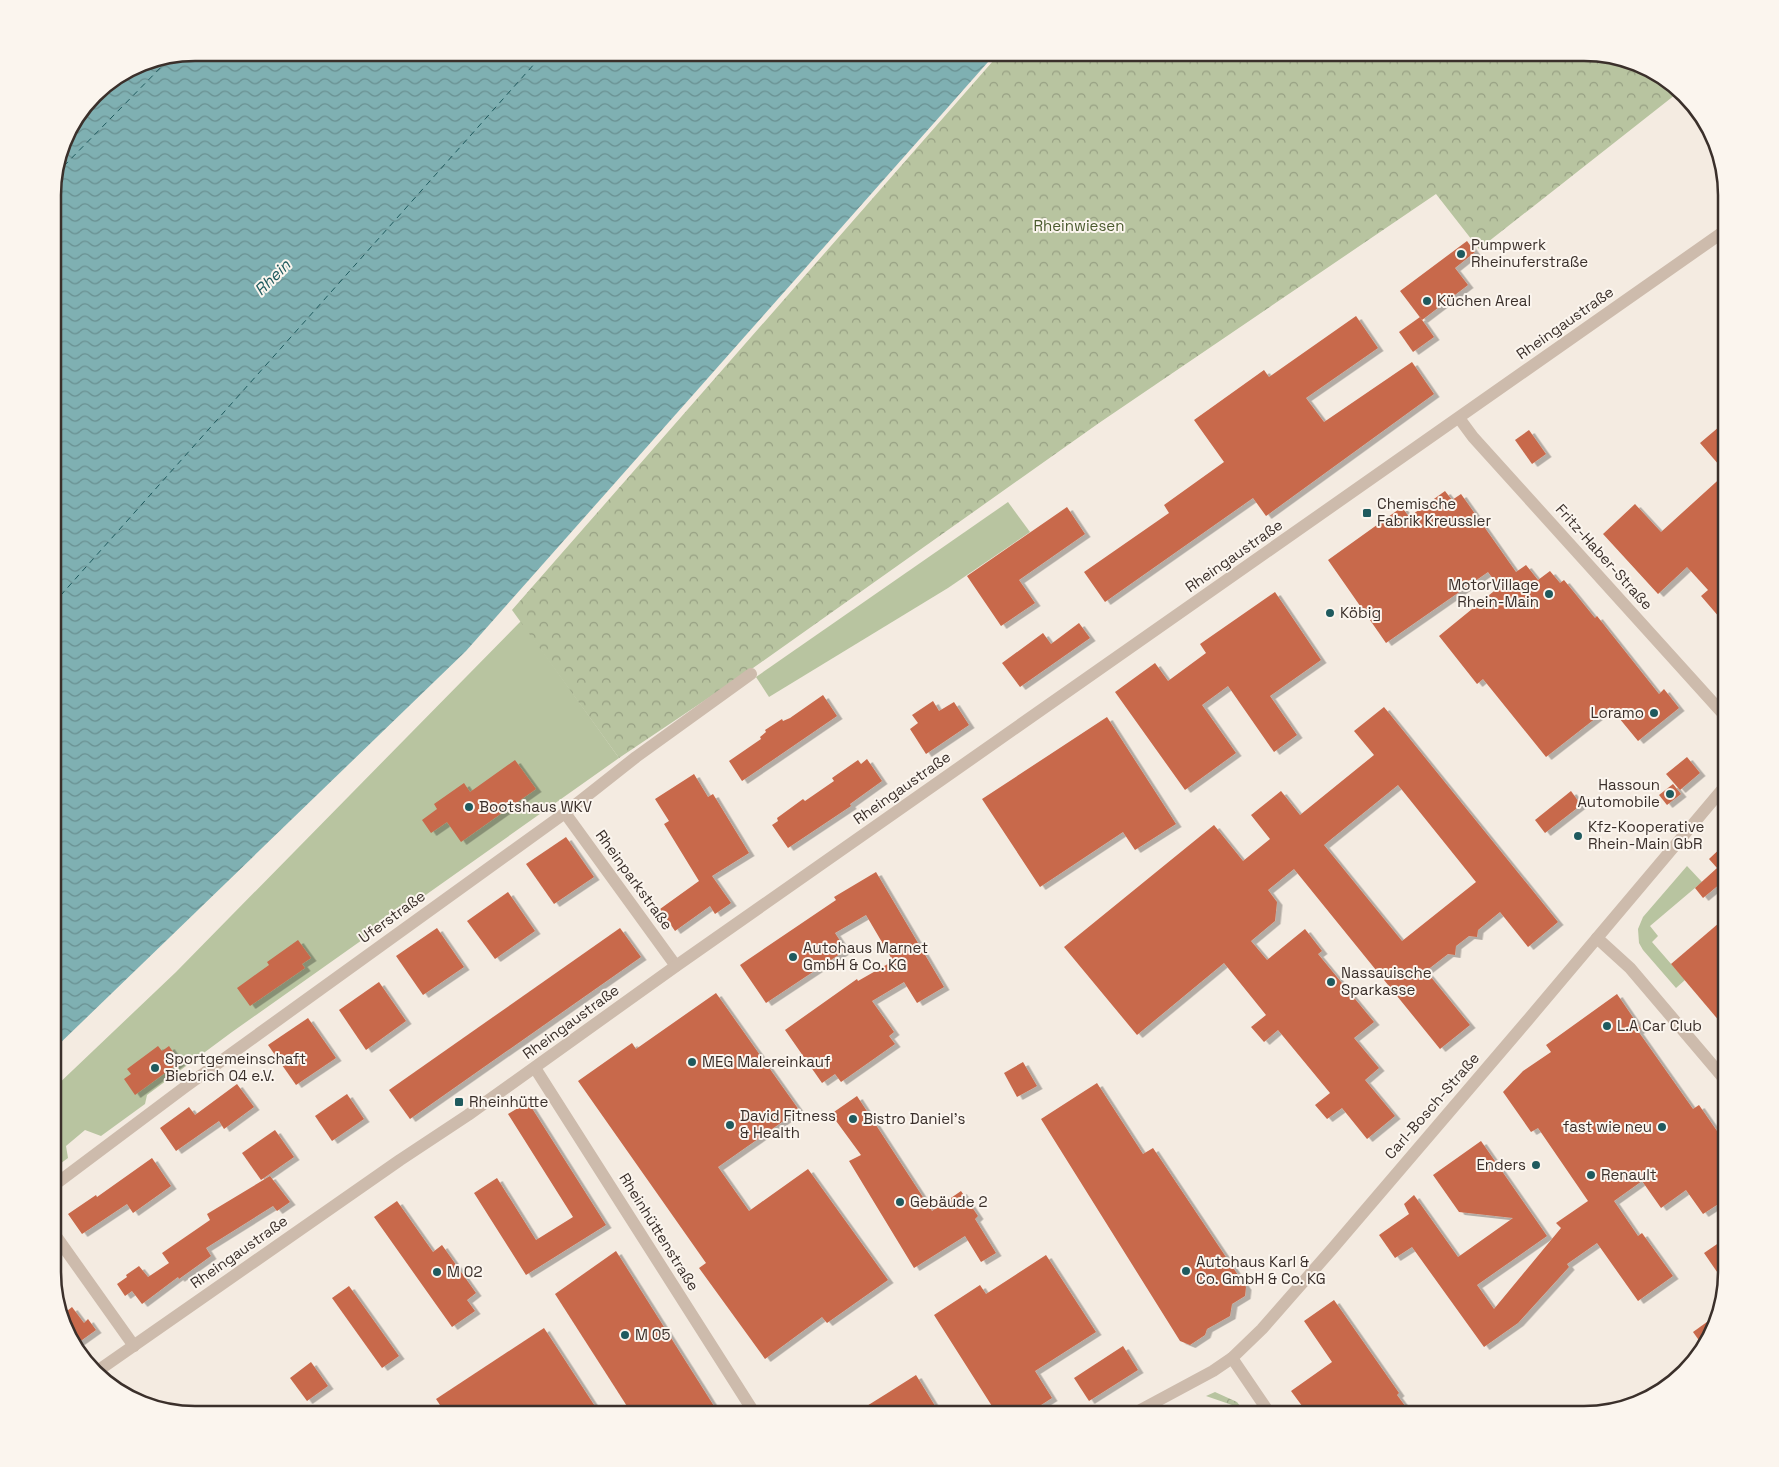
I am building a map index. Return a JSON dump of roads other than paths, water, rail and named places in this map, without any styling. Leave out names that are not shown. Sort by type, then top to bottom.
[{"type":"street","name":"Rheingaustraße","points":[[103,1368],[535,1068],[676,966],[1718,236]]},
{"type":"street","name":"Fritz-Haber-Straße","points":[[1459,418],[1718,708]]},
{"type":"street","name":"Uferstraße","points":[[62,1179],[201,1075],[565,813],[636,757],[751,674]]},
{"type":"street","name":"Carl-Bosch-Straße","points":[[1148,1406],[1213,1371],[1232,1358],[1262,1329],[1718,795]]},
{"type":"street","name":"Rheinparkstraße","points":[[565,813],[676,966]]},
{"type":"street","points":[[1597,938],[1630,968],[1718,1072]]},
{"type":"street","name":"Rheinhüttenstraße","points":[[535,1068],[750,1406]]},
{"type":"street","points":[[62,1245],[134,1346]]},
{"type":"street","points":[[1232,1358],[1265,1406]]},
{"type":"water","name":"Rhein","points":[[989,61],[466,651],[62,1041],[62,178],[71,144],[79,128],[95,107],[114,89],[144,71],[169,64],[187,62]]},
{"type":"place","name":"Pumpwerk Rheinuferstraße","points":[[1461,254]]},
{"type":"place","name":"Küchen Areal","points":[[1427,301]]},
{"type":"place","name":"Chemische Fabrik Kreussler","points":[[1367,513]]},
{"type":"place","name":"MotorVillage Rhein-Main","points":[[1549,594]]},
{"type":"place","name":"Köbig","points":[[1330,613]]},
{"type":"place","name":"Loramo","points":[[1654,713]]},
{"type":"place","name":"Hassoun Automobile","points":[[1670,794]]},
{"type":"place","name":"Bootshaus WKV","points":[[469,807]]},
{"type":"place","name":"Kfz-Kooperative Rhein-Main GbR","points":[[1578,836]]},
{"type":"place","name":"Autohaus Marnet GmbH & Co. KG","points":[[793,957]]},
{"type":"place","name":"Nassauische Sparkasse","points":[[1331,982]]},
{"type":"place","name":"L.A Car Club","points":[[1607,1026]]},
{"type":"place","name":"MEG Malereinkauf","points":[[692,1062]]},
{"type":"place","name":"Sportgemeinschaft Biebrich 04 e.V.","points":[[155,1068]]},
{"type":"place","name":"Rheinhütte","points":[[459,1102]]},
{"type":"place","name":"Bistro Daniel's","points":[[853,1119]]},
{"type":"place","name":"David Fitness & Health","points":[[730,1125]]},
{"type":"place","name":"fast wie neu","points":[[1662,1127]]},
{"type":"place","name":"Enders","points":[[1536,1165]]},
{"type":"place","name":"Renault","points":[[1591,1175]]},
{"type":"place","name":"Gebäude 2","points":[[900,1202]]},
{"type":"place","name":"Autohaus Karl & Co. GmbH & Co. KG","points":[[1186,1271]]},
{"type":"place","name":"M 02","points":[[437,1272]]},
{"type":"place","name":"M 05","points":[[625,1335]]},
{"type":"park label","name":"Rheinwiesen","points":[[1079,226]]}]
